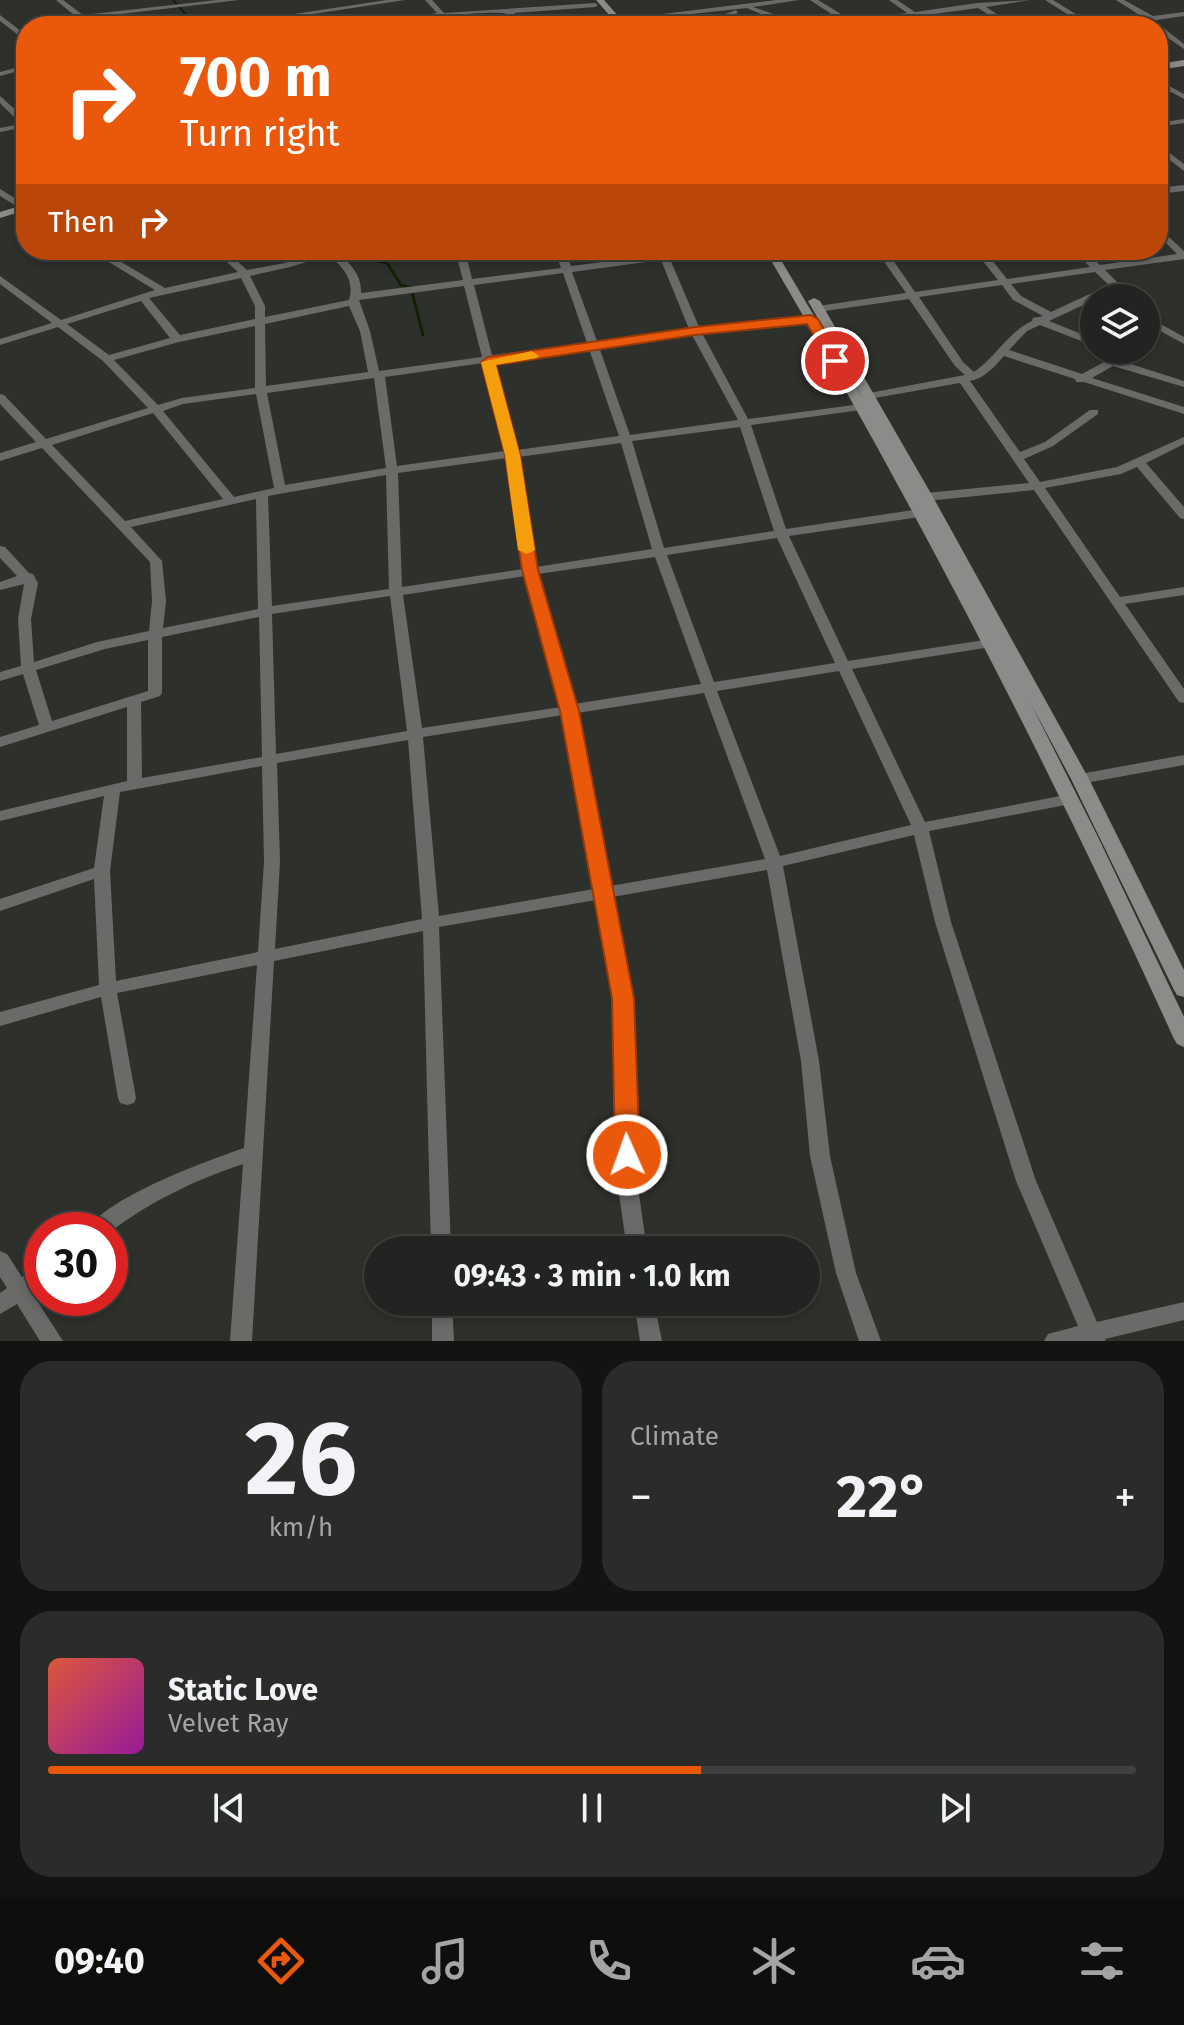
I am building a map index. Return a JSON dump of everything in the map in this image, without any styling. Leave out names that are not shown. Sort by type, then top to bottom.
[{"type":"main road","points":[[595,2],[610,16]]},
{"type":"main road","points":[[777,260],[815,314]]},
{"type":"main road","points":[[787,260],[865,402],[926,497],[1080,779],[1184,990]]},
{"type":"main road","points":[[865,402],[1071,799],[1184,1039]]},
{"type":"street","points":[[59,0],[79,16]]},
{"type":"street","points":[[134,0],[138,10]]},
{"type":"street","points":[[88,16],[236,0]]},
{"type":"street","points":[[289,16],[402,0]]},
{"type":"street","points":[[428,0],[443,16]]},
{"type":"street","points":[[733,0],[771,16]]},
{"type":"street","points":[[654,16],[677,11],[747,7],[796,0]]},
{"type":"street","points":[[813,0],[838,16]]},
{"type":"street","points":[[892,0],[918,16]]},
{"type":"street","points":[[970,0],[995,16]]},
{"type":"street","points":[[902,16],[1027,0]]},
{"type":"street","points":[[1048,0],[1074,16]]},
{"type":"street","points":[[1119,0],[1143,16]]},
{"type":"street","points":[[431,16],[595,2]]},
{"type":"street","points":[[667,6],[677,11]]},
{"type":"street","points":[[723,16],[747,7]]},
{"type":"street","points":[[506,11],[515,16]]},
{"type":"street","points":[[0,17],[15,28]]},
{"type":"street","points":[[0,31],[15,28]]},
{"type":"street","points":[[1168,35],[1184,47]]},
{"type":"street","points":[[0,98],[16,114]]},
{"type":"street","points":[[1168,155],[1184,168]]},
{"type":"street","points":[[1168,240],[1184,256],[1168,259]]},
{"type":"street","points":[[111,260],[163,291]]},
{"type":"street","points":[[230,260],[244,273],[260,306],[261,390],[280,490]]},
{"type":"street","points":[[0,342],[163,291],[293,260]]},
{"type":"street","points":[[341,260],[355,280],[355,299],[376,374],[392,470],[396,591],[415,734],[431,923],[441,1236]]},
{"type":"street","points":[[462,260],[512,455],[530,570],[569,711],[623,998],[628,1187],[635,1236]]},
{"type":"street","points":[[564,260],[707,689],[774,863],[810,1061],[820,1156],[846,1273],[870,1341]]},
{"type":"street","points":[[107,359],[177,339],[418,286],[621,260]]},
{"type":"street","points":[[666,260],[695,331],[745,423],[781,533],[920,828],[943,922],[1026,1181],[1092,1337]]},
{"type":"street","points":[[888,260],[969,378],[1016,458],[1184,699]]},
{"type":"street","points":[[986,260],[1017,298],[1049,315]]},
{"type":"street","points":[[1087,260],[1111,284]]},
{"type":"street","points":[[0,457],[154,407],[376,374],[592,347],[1159,260]]},
{"type":"street","points":[[0,279],[63,322],[107,359],[154,407],[231,501]]},
{"type":"street","points":[[143,297],[177,339]]},
{"type":"street","points":[[125,525],[280,490],[392,470],[745,423],[865,402],[969,378],[1003,352],[1023,329],[1080,302]]},
{"type":"street","points":[[1037,320],[1080,337]]},
{"type":"street","points":[[1160,327],[1184,341]]},
{"type":"street","points":[[1003,352],[1080,380],[1184,411]]},
{"type":"street","points":[[1080,380],[1101,364]]},
{"type":"street","points":[[1133,364],[1184,384]]},
{"type":"street","points":[[0,397],[125,525],[156,561],[159,570],[155,636],[158,687],[155,693],[0,742]]},
{"type":"street","points":[[1016,458],[1049,444],[1094,412]]},
{"type":"street","points":[[926,497],[1037,486],[1140,463],[1184,440]]},
{"type":"street","points":[[1140,463],[1184,515]]},
{"type":"street","points":[[241,1341],[272,862],[262,495]]},
{"type":"street","points":[[0,677],[102,645],[267,611],[920,513]]},
{"type":"street","points":[[0,550],[31,583],[24,607],[27,667],[47,727]]},
{"type":"street","points":[[0,586],[28,577]]},
{"type":"street","points":[[1116,602],[1184,591]]},
{"type":"street","points":[[0,816],[135,784],[415,734],[991,643]]},
{"type":"street","points":[[134,701],[135,784]]},
{"type":"street","points":[[1080,779],[1184,760]]},
{"type":"street","points":[[113,789],[102,871],[108,989],[127,1098]]},
{"type":"street","points":[[0,1019],[108,989],[266,956],[431,923],[774,863],[920,828],[1071,799]]},
{"type":"street","points":[[0,905],[102,871]]},
{"type":"street","points":[[124,1212],[182,1176],[253,1153]]},
{"type":"street","points":[[0,1260],[52,1341]]},
{"type":"street","points":[[0,1305],[22,1290]]},
{"type":"street","points":[[1055,1341],[1092,1337],[1184,1311]]},
{"type":"street","points":[[442,1316],[443,1341]]},
{"type":"street","points":[[647,1316],[651,1341]]},
{"type":"waterway","points":[[173,0],[187,16]]},
{"type":"waterway","points":[[376,260],[387,263],[401,285],[411,288],[423,335]]},
{"type":"slow traffic","points":[[527,550],[512,455],[488,362],[532,356]]},
{"type":"route","points":[[627,1155],[623,998],[569,711],[530,570],[512,455],[488,362],[695,331],[811,319],[835,361]]}]
